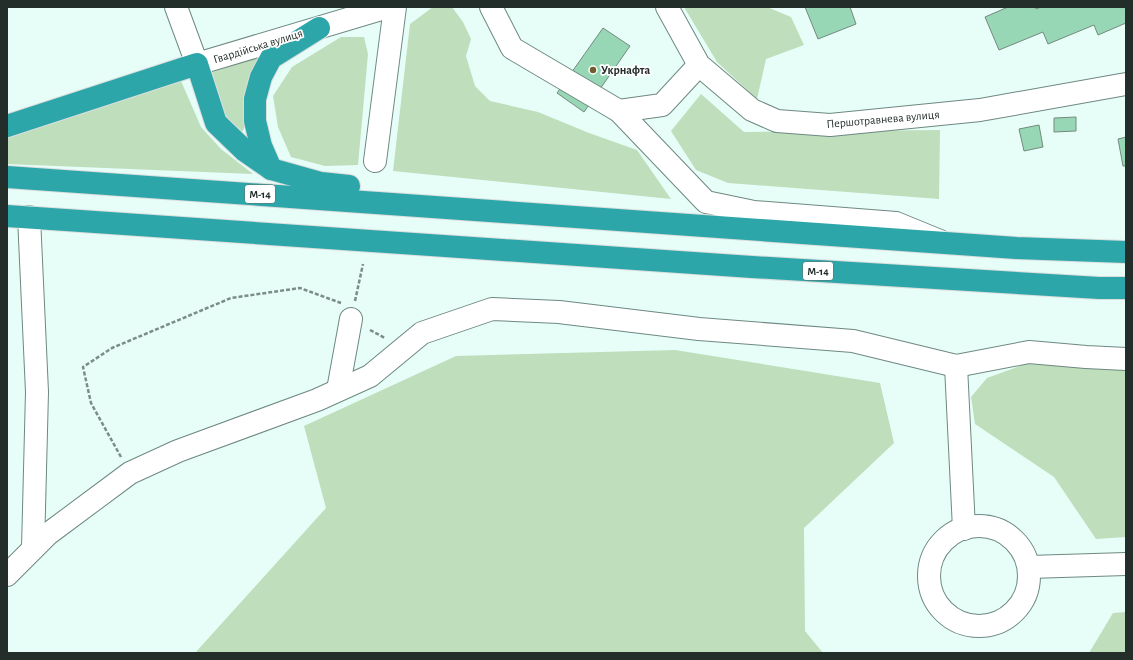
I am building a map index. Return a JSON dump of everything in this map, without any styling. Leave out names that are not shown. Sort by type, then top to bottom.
[{"type":"highway","points":[[271,169],[261,146],[255,121],[255,99],[260,77],[272,58],[319,28]]},
{"type":"highway","points":[[7,126],[197,64],[216,123],[245,151],[271,169],[321,183],[453,195],[514,212]]},
{"type":"highway","name":"М-14","points":[[7,176],[1016,248],[1126,252]]},
{"type":"highway","name":"М-14","points":[[7,216],[752,267],[1083,287],[1126,288]]},
{"type":"street","points":[[176,7],[197,64]]},
{"type":"street","name":"Гвардійська вулиця","points":[[197,64],[388,7]]},
{"type":"street","points":[[375,161],[395,7]]},
{"type":"street","points":[[491,7],[512,48],[619,111],[706,202],[754,212],[896,223],[944,243]]},
{"type":"street","name":"Першотравнева вулиця","points":[[667,7],[699,65],[752,110],[777,121],[830,125],[980,110],[1126,84]]},
{"type":"street","points":[[619,111],[662,105],[699,65]]},
{"type":"street","points":[[29,217],[37,392],[33,548]]},
{"type":"street","points":[[7,575],[48,534],[130,473],[178,451],[317,400],[370,376],[422,333],[492,309],[559,312],[699,329],[853,341],[956,366],[1029,352],[1126,359]]},
{"type":"street","points":[[338,390],[351,319]]},
{"type":"street","points":[[956,366],[964,529]]},
{"type":"street","points":[[983,526],[996,529],[1008,535],[1018,543],[1025,554],[1029,567],[1030,580],[1027,592],[1021,604],[1002,622],[989,626],[963,624],[951,618],[941,610],[934,598],[930,586],[929,573],[932,560],[938,548],[946,538],[957,531],[970,527],[983,526]]},
{"type":"street","points":[[1029,567],[1126,564]]},
{"type":"path","points":[[351,319],[363,264]]},
{"type":"path","points":[[130,473],[91,403],[83,367],[112,348],[230,298],[300,288],[341,302],[351,319],[404,347]]},
{"type":"green space","points":[[433,7],[452,7],[463,22],[471,39],[466,56],[475,86],[490,101],[538,112],[589,133],[637,150],[671,199],[393,171],[410,24]]},
{"type":"green space","points":[[684,7],[767,7],[791,17],[804,45],[766,59],[757,99],[717,62]]},
{"type":"green space","points":[[341,37],[364,37],[368,54],[358,165],[325,166],[291,157],[278,127],[273,96],[292,67]]},
{"type":"green space","points":[[262,56],[243,131],[239,133],[225,118],[207,74]]},
{"type":"green space","points":[[181,81],[201,127],[221,149],[253,174],[7,164],[7,135]]},
{"type":"green space","points":[[701,94],[744,132],[940,130],[939,199],[728,183],[696,170],[671,131]]},
{"type":"green space","points":[[675,350],[880,383],[894,443],[804,528],[805,631],[823,653],[195,653],[326,508],[304,426],[456,356]]},
{"type":"green space","points":[[1026,364],[1126,366],[1126,537],[1096,539],[1054,477],[975,424],[971,397],[987,378]]},
{"type":"green space","points":[[1126,612],[1126,653],[1089,653],[1113,613]]},
{"type":"building","points":[[805,7],[850,7],[856,24],[818,39]]},
{"type":"building","points":[[1008,7],[1035,7],[1036,9],[1041,7],[1126,7],[1126,23],[1098,35],[1094,25],[1048,44],[1043,32],[999,50],[985,17]]},
{"type":"building","name":"Укрнафта","points":[[603,28],[630,46],[584,112],[557,93]]},
{"type":"building","points":[[1076,117],[1076,131],[1054,132],[1054,118]]},
{"type":"building","points":[[1039,125],[1043,147],[1024,151],[1019,129]]},
{"type":"building","points":[[1126,137],[1126,166],[1123,166],[1118,139]]},
{"type":"place","name":"Укрнафта","points":[[593,70]]}]
